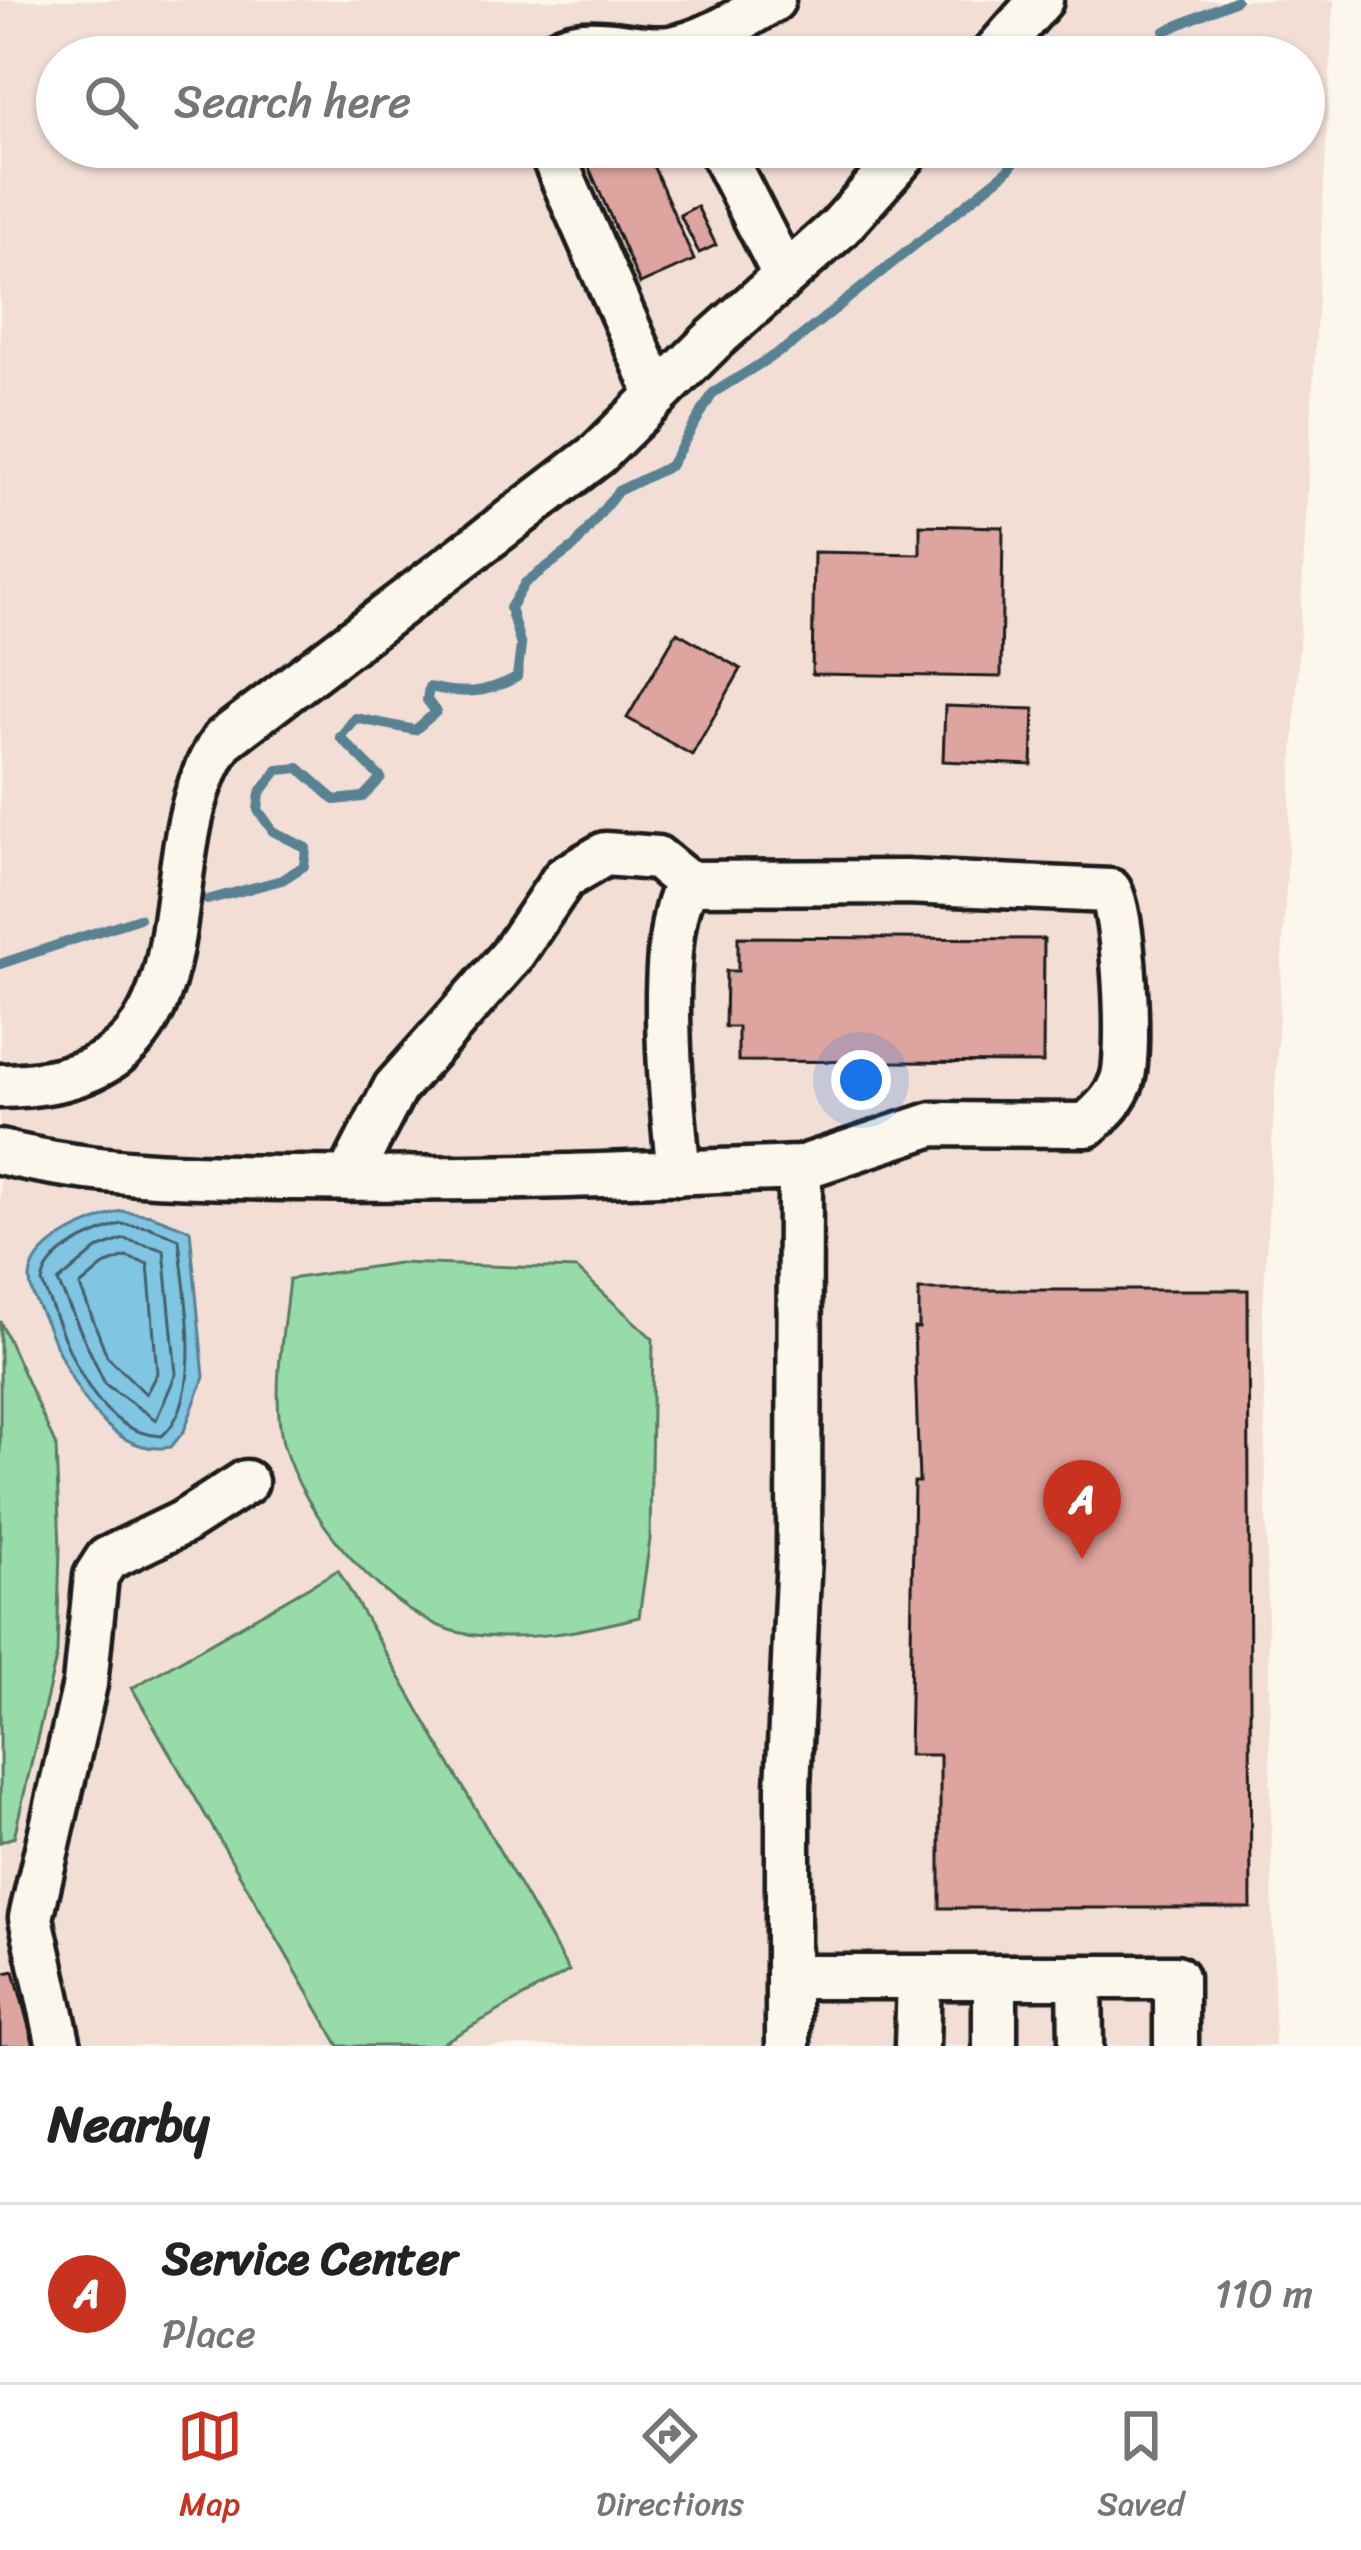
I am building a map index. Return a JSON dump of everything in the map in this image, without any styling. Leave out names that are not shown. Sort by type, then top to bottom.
[{"type":"lane","points":[[708,36],[773,0]]},
{"type":"lane","points":[[1009,36],[1041,0]]},
{"type":"lane","points":[[558,168],[658,395]]},
{"type":"lane","points":[[730,168],[785,276]]},
{"type":"lane","points":[[0,1086],[52,1082],[89,1068],[112,1056],[150,1012],[172,957],[202,769],[223,740],[511,525],[598,454],[838,228],[891,168]]},
{"type":"lane","points":[[0,1152],[42,1162],[186,1176],[347,1179],[679,1173],[800,1168],[933,1124],[1087,1125],[1108,1106],[1123,1077],[1119,907],[1110,891],[1082,887],[688,883],[657,858],[604,854],[564,878],[510,958],[395,1088],[347,1179]]},
{"type":"lane","points":[[679,1173],[671,1099],[671,934],[675,902],[688,883]]},
{"type":"lane","points":[[788,2046],[788,1787],[799,1555],[800,1168]]},
{"type":"lane","points":[[59,2046],[15,1904],[85,1684],[96,1576],[107,1559],[182,1523],[246,1482]]},
{"type":"lane","points":[[791,1977],[1176,1977],[1176,2046]]},
{"type":"lane","points":[[917,2046],[919,1977]]},
{"type":"lane","points":[[994,2046],[995,1977]]},
{"type":"lane","points":[[1081,2046],[1084,1977]]},
{"type":"shaded area","points":[[0,0],[1334,0],[1325,166],[1325,36],[36,36],[36,168],[1325,168],[1263,1312],[1275,2046],[0,2046]]},
{"type":"green space","points":[[398,1263],[577,1269],[653,1339],[650,1540],[639,1617],[532,1636],[467,1634],[438,1626],[409,1610],[329,1532],[293,1471],[283,1443],[278,1403],[289,1279]]},
{"type":"green space","points":[[0,1321],[56,1446],[60,1548],[57,1654],[14,1837],[0,1842]]},
{"type":"green space","points":[[338,1570],[569,1971],[437,2046],[339,2046],[132,1688]]},
{"type":"water","points":[[121,1211],[151,1215],[190,1230],[204,1377],[184,1431],[171,1447],[147,1447],[126,1439],[91,1408],[65,1366],[31,1286],[31,1272],[44,1250],[68,1233]]},
{"type":"building","points":[[589,168],[654,168],[694,260],[640,284]]},
{"type":"building","points":[[697,206],[716,245],[699,253],[680,215]]},
{"type":"building","points":[[920,525],[1003,527],[1001,677],[812,674],[814,552],[920,554]]},
{"type":"building","points":[[677,632],[741,669],[692,755],[627,718]]},
{"type":"building","points":[[945,706],[1034,709],[1032,765],[943,761]]},
{"type":"building","points":[[738,937],[1044,939],[1043,1063],[738,1061],[738,1027],[725,1027],[726,971],[738,971]]},
{"type":"building","points":[[919,1290],[1248,1290],[1251,1908],[940,1908],[940,1755],[909,1755],[914,1482],[919,1482],[914,1328],[919,1328]]},
{"type":"building","points":[[14,1971],[34,2046],[0,2046],[0,1974]]},
{"type":"waterway","points":[[1165,31],[1236,0]]},
{"type":"waterway","points":[[207,900],[282,880],[304,866],[306,848],[273,831],[258,810],[260,793],[278,770],[299,768],[335,800],[363,797],[381,778],[340,737],[355,718],[415,730],[436,712],[427,700],[429,687],[474,691],[517,677],[521,646],[510,608],[525,583],[575,546],[618,491],[670,466],[713,393],[789,346],[1009,168]]},
{"type":"waterway","points":[[0,964],[139,918]]},
{"type":"place","name":"Service Center","points":[[1082,1559]]}]
